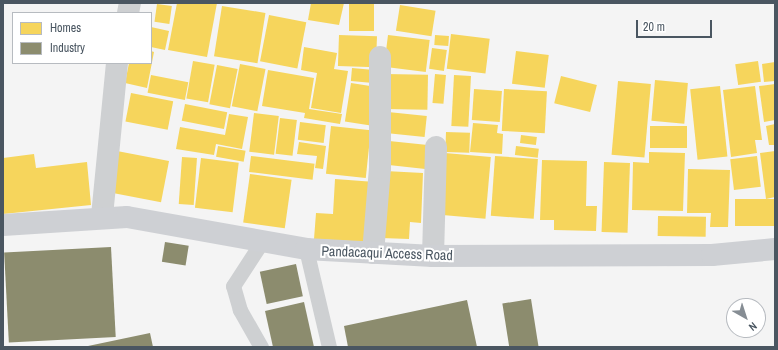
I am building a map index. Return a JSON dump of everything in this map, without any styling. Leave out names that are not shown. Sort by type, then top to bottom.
[{"type":"street","points":[[374,254],[380,168],[380,57]]},
{"type":"street","points":[[102,216],[117,64]]},
{"type":"street","points":[[432,256],[436,147]]},
{"type":"street","name":"Pandacaqui Access Road","points":[[3,225],[102,216],[167,221],[306,249],[374,254],[432,256],[712,255],[775,249]]},
{"type":"lane","points":[[261,347],[240,310],[233,286],[263,240]]},
{"type":"lane","points":[[306,249],[329,347]]},
{"type":"building: Homes","points":[[177,3],[217,3],[207,57],[168,50]]},
{"type":"building: Homes","points":[[311,3],[344,3],[339,25],[308,20]]},
{"type":"building: Homes","points":[[349,3],[374,3],[374,31],[349,31]]},
{"type":"building: Homes","points":[[157,4],[172,6],[169,24],[154,22]]},
{"type":"building: Homes","points":[[400,5],[436,11],[431,36],[396,31]]},
{"type":"building: Homes","points":[[222,6],[265,13],[257,63],[214,56]]},
{"type":"building: Homes","points":[[269,15],[306,22],[297,68],[260,61]]},
{"type":"building: Homes","points":[[152,27],[169,31],[165,50],[152,47]]},
{"type":"building: Homes","points":[[451,34],[490,39],[485,73],[447,69]]},
{"type":"building: Homes","points":[[339,35],[377,36],[376,67],[338,66]]},
{"type":"building: Homes","points":[[388,35],[430,40],[426,72],[384,67]]},
{"type":"building: Homes","points":[[435,35],[449,36],[448,46],[434,45]]},
{"type":"building: Homes","points":[[304,47],[337,53],[334,69],[348,71],[341,113],[311,108],[317,73],[301,70]]},
{"type":"building: Homes","points":[[432,48],[447,50],[444,71],[429,69]]},
{"type":"building: Homes","points":[[152,51],[154,52],[152,62]]},
{"type":"building: Homes","points":[[516,51],[549,55],[545,88],[512,84]]},
{"type":"building: Homes","points":[[193,61],[215,65],[208,102],[186,98]]},
{"type":"building: Homes","points":[[758,61],[761,82],[738,85],[735,64]]},
{"type":"building: Homes","points":[[775,62],[775,81],[764,82],[762,64]]},
{"type":"building: Homes","points":[[129,64],[152,64],[147,88],[125,83]]},
{"type":"building: Homes","points":[[240,64],[266,69],[257,111],[232,106]]},
{"type":"building: Homes","points":[[217,65],[238,69],[230,108],[209,104]]},
{"type":"building: Homes","points":[[352,68],[377,70],[376,83],[351,81]]},
{"type":"building: Homes","points":[[268,70],[314,78],[309,109],[342,114],[340,124],[304,118],[305,113],[262,106]]},
{"type":"building: Homes","points":[[385,74],[428,75],[427,110],[384,109]]},
{"type":"building: Homes","points":[[435,74],[446,75],[443,104],[432,103]]},
{"type":"building: Homes","points":[[151,75],[188,82],[185,100],[148,93]]},
{"type":"building: Homes","points":[[454,75],[471,76],[468,127],[451,126]]},
{"type":"building: Homes","points":[[561,76],[597,85],[590,112],[554,103]]},
{"type":"building: Homes","points":[[655,80],[688,83],[684,124],[651,121]]},
{"type":"building: Homes","points":[[618,81],[651,84],[644,158],[612,155]]},
{"type":"building: Homes","points":[[351,83],[377,87],[371,126],[345,122]]},
{"type":"building: Homes","points":[[775,84],[775,120],[764,122],[759,86]]},
{"type":"building: Homes","points":[[720,86],[727,157],[698,160],[690,89]]},
{"type":"building: Homes","points":[[755,86],[762,140],[755,140],[757,153],[731,157],[723,90]]},
{"type":"building: Homes","points":[[474,89],[502,91],[500,122],[472,120]]},
{"type":"building: Homes","points":[[504,89],[547,91],[545,133],[502,131]]},
{"type":"building: Homes","points":[[131,93],[173,101],[168,130],[125,121]]},
{"type":"building: Homes","points":[[185,104],[227,112],[224,129],[182,121]]},
{"type":"building: Homes","points":[[388,112],[427,116],[425,137],[386,133]]},
{"type":"building: Homes","points":[[254,113],[279,116],[274,155],[249,152]]},
{"type":"building: Homes","points":[[229,114],[248,117],[242,149],[216,144],[214,155],[176,149],[180,127],[225,135]]},
{"type":"building: Homes","points":[[280,118],[297,120],[292,156],[276,154]]},
{"type":"building: Homes","points":[[300,122],[326,125],[324,143],[298,140]]},
{"type":"building: Homes","points":[[473,123],[498,125],[497,133],[503,134],[502,154],[470,152]]},
{"type":"building: Homes","points":[[775,124],[775,145],[769,145],[766,126]]},
{"type":"building: Homes","points":[[331,126],[371,130],[366,178],[326,174]]},
{"type":"building: Homes","points":[[650,126],[687,126],[687,148],[650,148]]},
{"type":"building: Homes","points":[[446,132],[470,133],[469,153],[445,152]]},
{"type":"building: Homes","points":[[521,135],[537,137],[536,145],[520,143]]},
{"type":"building: Homes","points":[[389,141],[428,145],[425,169],[386,165]]},
{"type":"building: Homes","points":[[299,142],[326,146],[323,169],[315,168],[317,156],[297,154]]},
{"type":"building: Homes","points":[[218,146],[246,151],[244,162],[216,157]]},
{"type":"building: Homes","points":[[516,146],[539,149],[538,158],[515,155]]},
{"type":"building: Homes","points":[[117,151],[169,161],[161,202],[109,192]]},
{"type":"building: Homes","points":[[775,151],[775,197],[766,199],[760,153]]},
{"type":"building: Homes","points":[[649,152],[685,153],[683,211],[632,210],[633,162],[649,163]]},
{"type":"building: Homes","points":[[445,153],[491,157],[485,219],[440,215]]},
{"type":"building: Homes","points":[[34,154],[36,168],[87,162],[91,205],[3,214],[3,158]]},
{"type":"building: Homes","points":[[251,156],[315,164],[313,180],[249,172]]},
{"type":"building: Homes","points":[[495,156],[538,159],[534,219],[491,216]]},
{"type":"building: Homes","points":[[757,156],[761,187],[734,190],[730,159]]},
{"type":"building: Homes","points":[[182,157],[197,158],[194,205],[179,204]]},
{"type":"building: Homes","points":[[201,158],[239,163],[233,212],[195,208]]},
{"type":"building: Homes","points":[[542,160],[587,161],[586,206],[597,206],[596,231],[554,230],[554,220],[540,220]]},
{"type":"building: Homes","points":[[604,162],[630,163],[628,233],[602,232]]},
{"type":"building: Homes","points":[[688,169],[730,170],[728,227],[710,227],[711,213],[687,213]]},
{"type":"building: Homes","points":[[385,171],[423,173],[421,223],[410,222],[409,239],[381,238]]},
{"type":"building: Homes","points":[[250,174],[292,180],[285,228],[243,223]]},
{"type":"building: Homes","points":[[335,179],[375,182],[370,242],[314,239],[316,213],[333,214]]},
{"type":"building: Homes","points":[[735,199],[775,199],[775,226],[735,226]]},
{"type":"building: Homes","points":[[658,216],[706,217],[706,237],[658,236]]},
{"type":"building: Industry","points":[[165,242],[189,246],[186,266],[162,262]]},
{"type":"building: Industry","points":[[111,247],[116,337],[9,342],[4,253]]},
{"type":"building: Industry","points":[[296,264],[303,296],[267,304],[260,272]]},
{"type":"building: Industry","points":[[531,299],[539,347],[509,347],[502,304]]},
{"type":"building: Industry","points":[[467,300],[477,347],[348,347],[344,326]]},
{"type":"building: Industry","points":[[304,302],[314,347],[273,347],[265,311]]},
{"type":"building: Industry","points":[[150,333],[153,347],[88,347],[88,346]]}]
